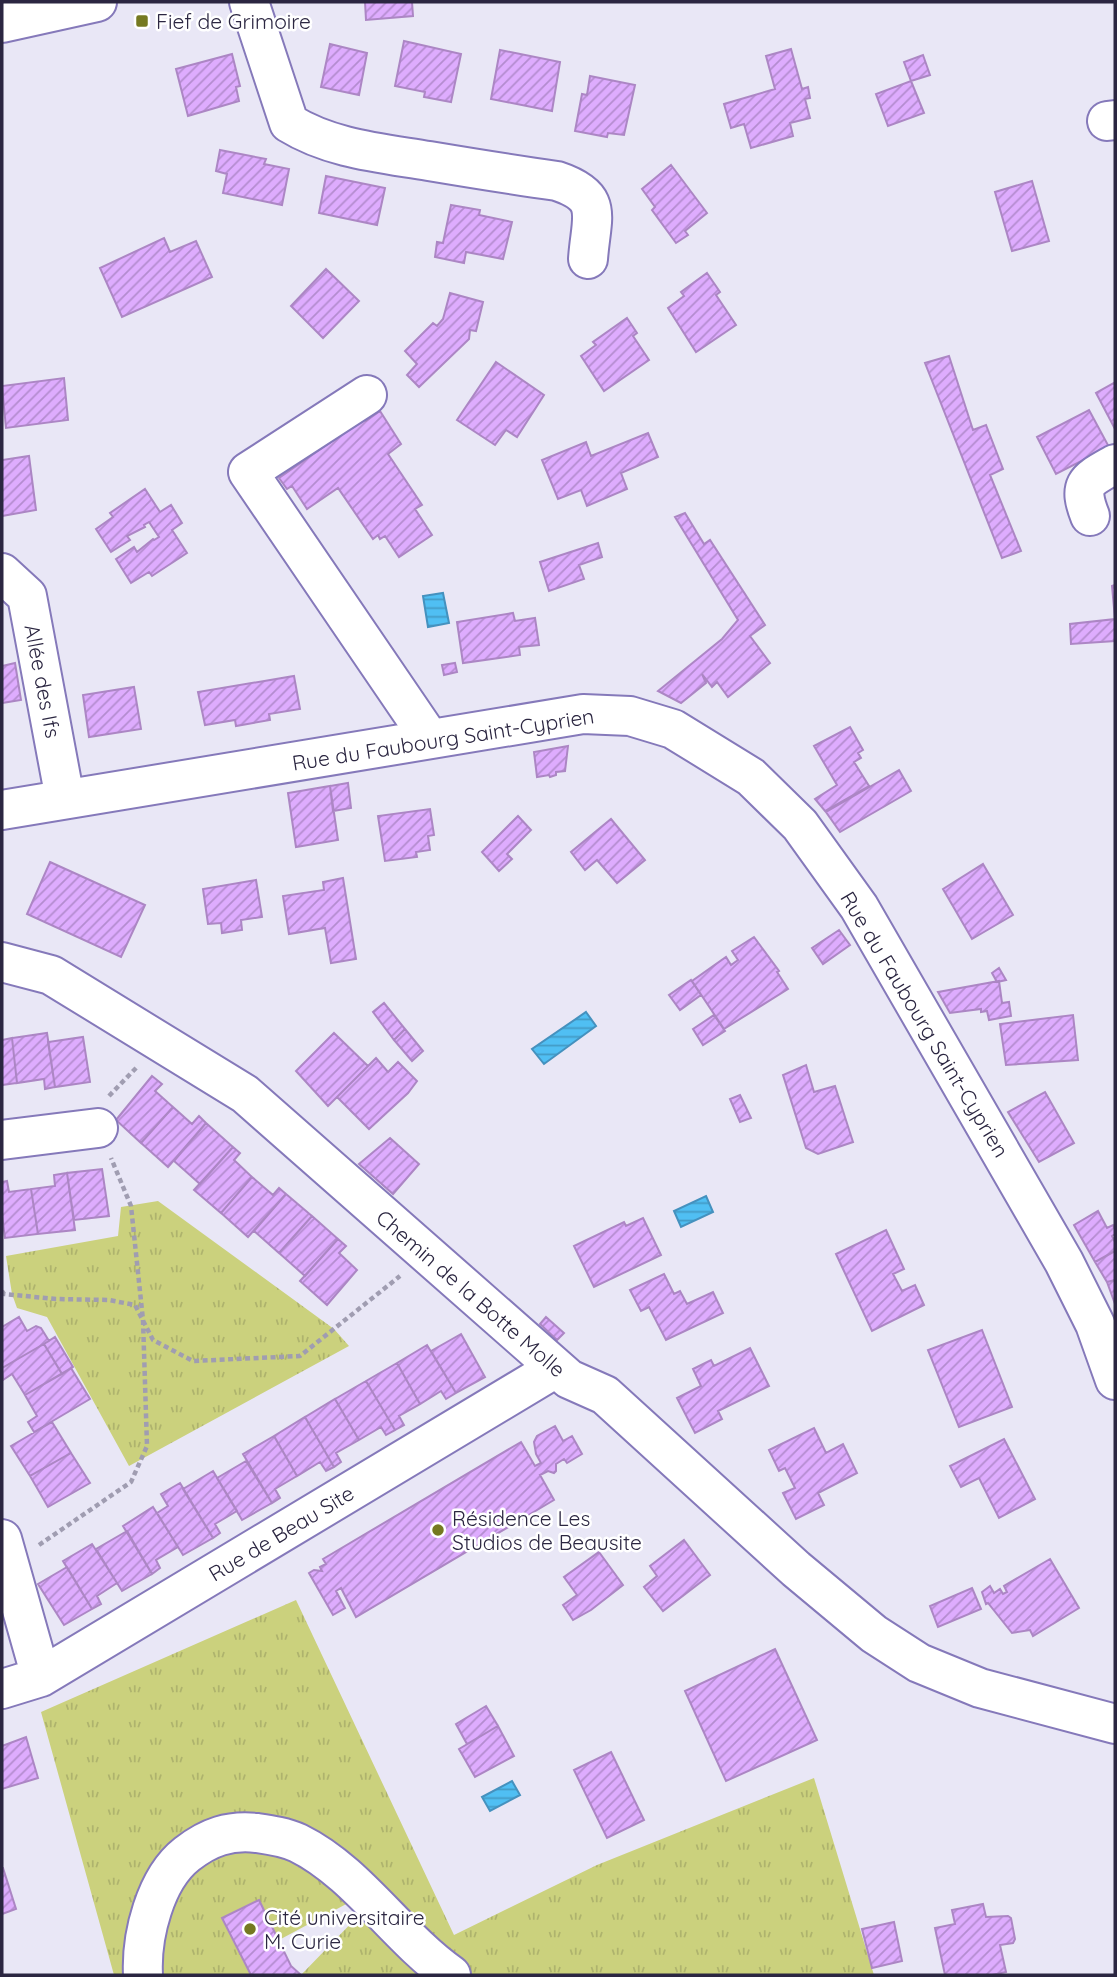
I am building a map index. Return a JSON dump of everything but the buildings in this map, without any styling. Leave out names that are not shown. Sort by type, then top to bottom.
[{"type":"street","points":[[3,23],[96,2]]},
{"type":"street","points":[[249,2],[289,123],[331,142],[365,151],[557,181],[575,188],[587,196],[592,207],[588,259]]},
{"type":"street","points":[[367,395],[247,472],[430,739]]},
{"type":"street","points":[[1090,516],[1083,499],[1086,482],[1115,464]]},
{"type":"street","name":"Allée des Ifs","points":[[2,573],[27,596],[65,799]]},
{"type":"street","name":"Rue du Faubourg Saint-Cyprien","points":[[2,810],[583,714],[630,716],[673,729],[751,777],[800,825],[859,907],[1064,1262],[1095,1324],[1115,1380]]},
{"type":"street","name":"Chemin de la Botte Molle","points":[[2,962],[51,975],[245,1094],[556,1368],[569,1378],[605,1395],[796,1569],[874,1634],[919,1663],[980,1688],[1115,1724]]},
{"type":"street","points":[[2,1140],[97,1128]]},
{"type":"street","name":"Rue de Beau Site","points":[[2,1689],[41,1677],[556,1368]]},
{"type":"street","points":[[5,1552],[41,1677]]},
{"type":"street","points":[[144,1975],[143,1954],[153,1908],[172,1870],[202,1842],[230,1833],[277,1836],[296,1842],[315,1853],[354,1884],[397,1930],[451,1975]]},
{"type":"path","points":[[5,1552],[131,1482],[147,1446],[143,1320],[131,1206],[97,1128],[102,1104],[134,1069],[147,1059],[160,1042]]},
{"type":"path","points":[[2,1291],[4,1294],[109,1300],[135,1305],[153,1340],[193,1361],[300,1356],[407,1270],[429,1256]]},
{"type":"green space","points":[[158,1201],[334,1329],[349,1346],[129,1466],[47,1317],[17,1308],[6,1256],[118,1236],[121,1207]]},
{"type":"green space","points":[[296,1600],[454,1935],[597,1865],[814,1778],[874,1975],[473,1975],[407,1919],[218,1821],[129,1975],[114,1975],[41,1712]]},
{"type":"green space","points":[[235,1847],[297,1859],[350,1902],[279,1940],[259,1900],[222,1918],[251,1975],[157,1975],[161,1925],[189,1869]]},
{"type":"green space","points":[[361,1913],[429,1975],[301,1975]]},
{"type":"water","points":[[443,593],[449,623],[428,627],[423,596]]},
{"type":"water","points":[[586,1012],[596,1026],[544,1064],[532,1049]]},
{"type":"water","points":[[706,1196],[713,1212],[681,1227],[674,1211]]},
{"type":"water","points":[[512,1781],[520,1795],[490,1811],[482,1797]]},
{"type":"place","name":"Fief de Grimoire","points":[[142,21]]},
{"type":"place","name":"Résidence Les Studios de Beausite","points":[[438,1530]]},
{"type":"place","name":"Cité universitaire M. Curie","points":[[250,1929]]}]
